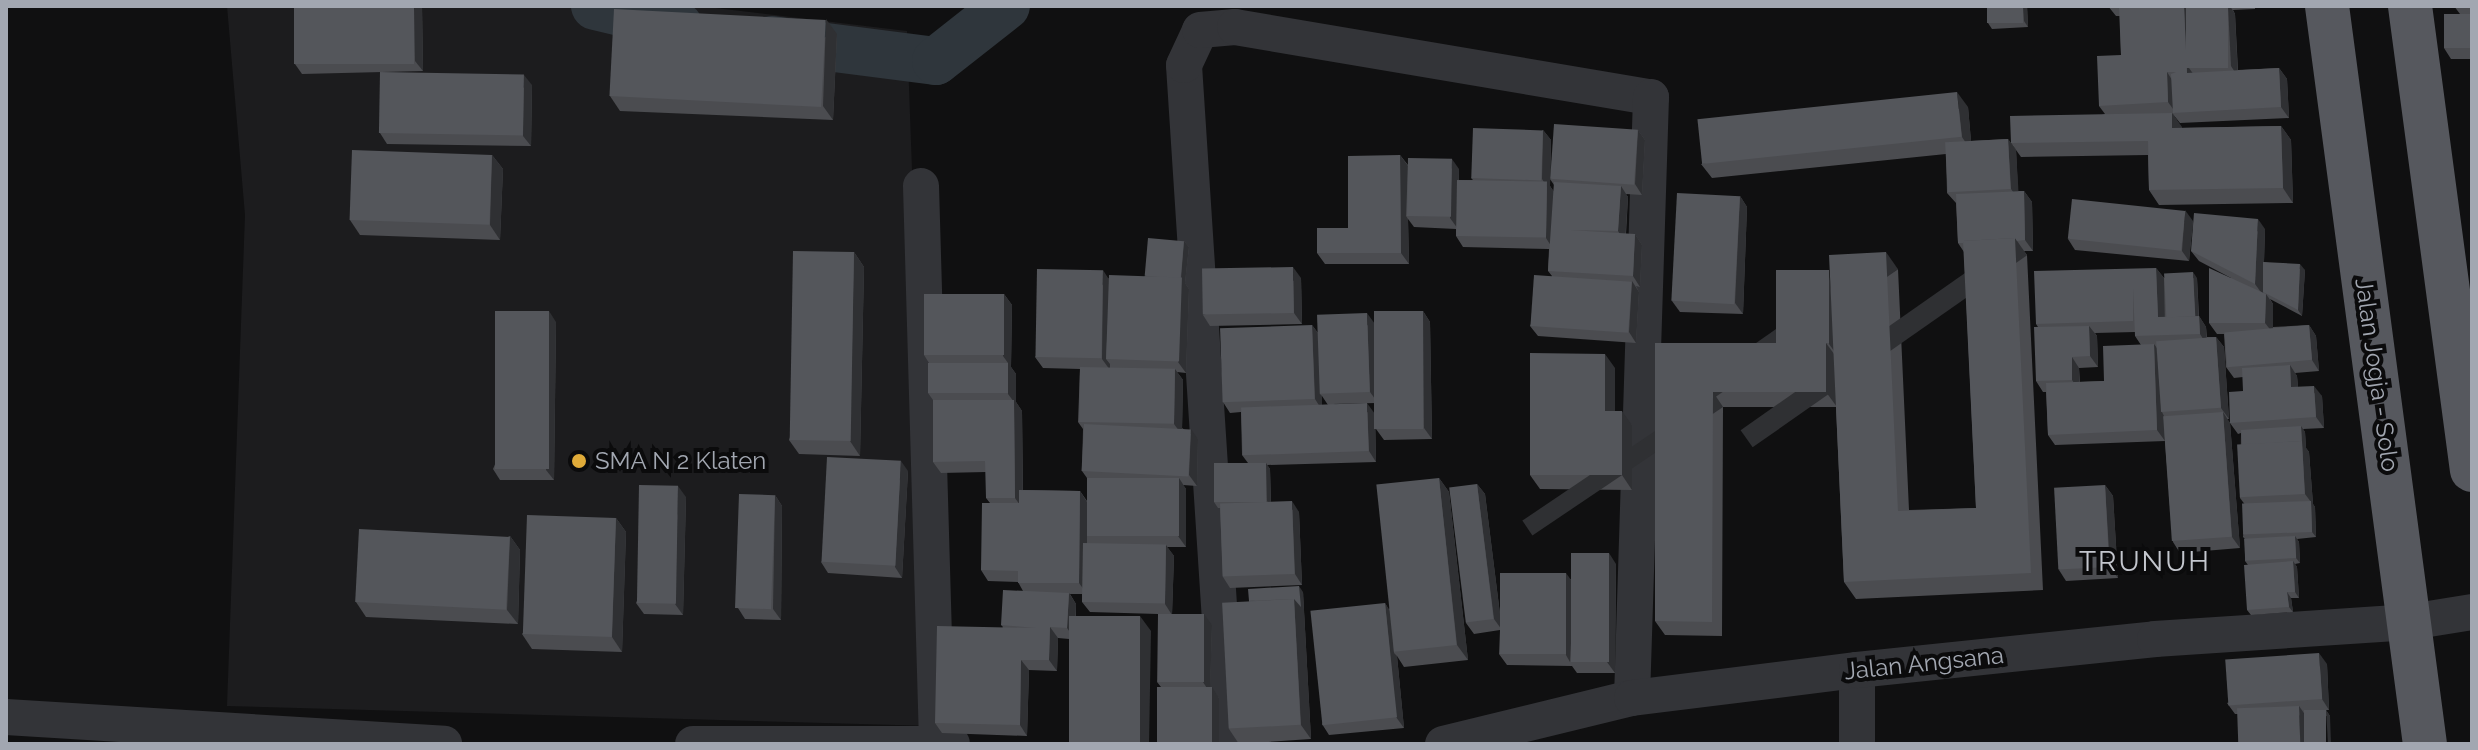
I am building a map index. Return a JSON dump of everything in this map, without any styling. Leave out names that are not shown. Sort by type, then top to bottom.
[{"type":"highway","name":"Jalan Jogja - Solo","points":[[2327,6],[2425,744]]},
{"type":"highway","points":[[2410,6],[2472,470]]},
{"type":"street","points":[[1228,744],[1184,65],[1200,30],[1235,27],[1651,97],[1632,698]]},
{"type":"street","points":[[693,744],[944,742],[921,186]]},
{"type":"street","name":"Jalan Angsana","points":[[1443,744],[1632,698],[1857,670],[2155,639],[2410,622],[2472,612]]},
{"type":"street","points":[[1857,670],[1857,744]]},
{"type":"street","points":[[6,717],[444,744]]},
{"type":"shaded area","name":"SMA N 2 Klaten","points":[[227,6],[699,6],[907,31],[932,726],[227,706],[245,215]]},
{"type":"building","points":[[294,6],[414,6],[414,64],[294,64]]},
{"type":"building","points":[[1987,6],[2023,6],[2023,23],[1987,23]]},
{"type":"building","points":[[2184,6],[2187,73],[2279,68],[2281,107],[2173,113],[2171,74],[2176,72],[2167,72],[2168,102],[2099,106],[2097,56],[2121,55],[2119,8]]},
{"type":"building","points":[[2186,6],[2228,6],[2228,68],[2186,68]]},
{"type":"building","points":[[614,9],[826,20],[821,107],[609,96]]},
{"type":"building","points":[[2444,14],[2472,14],[2472,48],[2444,48]]},
{"type":"building","points":[[2472,52],[2472,103],[2470,103]]},
{"type":"building","points":[[380,72],[524,75],[523,136],[379,133]]},
{"type":"building","points":[[1957,92],[1962,137],[1702,164],[1697,119]]},
{"type":"building","points":[[2172,113],[2172,128],[2281,126],[2283,188],[2149,190],[2148,141],[2011,143],[2010,116]]},
{"type":"building","points":[[1554,124],[1638,130],[1634,185],[1550,179]]},
{"type":"building","points":[[1473,128],[1543,130],[1541,180],[1471,178]]},
{"type":"building","points":[[2008,139],[2011,189],[1948,192],[1945,142]]},
{"type":"building","points":[[352,150],[492,155],[489,225],[350,220]]},
{"type":"building","points":[[1400,155],[1401,253],[1317,253],[1317,228],[1348,228],[1348,156]]},
{"type":"building","points":[[1408,158],[1452,159],[1451,217],[1407,216]]},
{"type":"building","points":[[1457,180],[1547,182],[1546,238],[1456,236]]},
{"type":"building","points":[[1554,182],[1621,186],[1618,231],[1570,230],[1635,234],[1633,276],[1548,271]]},
{"type":"building","points":[[2024,191],[2025,240],[2017,241],[2015,238],[1958,243],[1956,194]]},
{"type":"building","points":[[1677,193],[1740,196],[1734,304],[1671,301]]},
{"type":"building","points":[[2072,199],[2185,211],[2181,251],[2068,239]]},
{"type":"building","points":[[2194,213],[2258,219],[2255,284],[2191,251]]},
{"type":"building","points":[[1148,238],[1184,241],[1181,279],[1145,276]]},
{"type":"building","points":[[2015,238],[2031,573],[1844,582],[1829,255],[1886,252],[1898,511],[1976,508],[1963,241]]},
{"type":"building","points":[[793,251],[854,252],[851,441],[790,440]]},
{"type":"building","points":[[2263,262],[2300,264],[2298,310],[2263,292]]},
{"type":"building","points":[[1293,267],[1294,313],[1203,315],[1202,269]]},
{"type":"building","points":[[2156,268],[2158,317],[2199,316],[2200,334],[2135,336],[2133,288],[2133,321],[2036,324],[2034,271]]},
{"type":"building","points":[[2209,268],[2266,294],[2265,323],[2209,323]]},
{"type":"building","points":[[1037,269],[1103,270],[1101,358],[1035,357]]},
{"type":"building","points":[[1776,270],[1829,270],[1829,343],[1776,343]]},
{"type":"building","points":[[2193,272],[2195,316],[2166,317],[2164,274]]},
{"type":"building","points":[[1109,275],[1182,278],[1179,361],[1106,359]]},
{"type":"building","points":[[1534,275],[1632,282],[1628,333],[1530,326]]},
{"type":"building","points":[[924,294],[1004,294],[1004,355],[924,355]]},
{"type":"building","points":[[495,311],[549,311],[549,469],[495,469]]},
{"type":"building","points":[[1374,311],[1423,311],[1423,429],[1374,429]]},
{"type":"building","points":[[1367,313],[1370,392],[1320,394],[1317,315]]},
{"type":"building","points":[[1312,325],[1315,399],[1223,402],[1220,328]]},
{"type":"building","points":[[2309,325],[2312,360],[2227,367],[2224,332]]},
{"type":"building","points":[[2089,326],[2090,356],[2072,357],[2072,380],[2036,381],[2034,327]]},
{"type":"building","points":[[2216,337],[2221,408],[2161,412],[2156,341]]},
{"type":"building","points":[[1655,343],[1826,343],[1826,392],[1713,392],[1712,622],[1655,621]]},
{"type":"building","points":[[2154,344],[2157,430],[2048,435],[2046,383],[2104,381],[2103,346]]},
{"type":"building","points":[[1530,353],[1605,354],[1605,411],[1622,411],[1622,475],[1530,475]]},
{"type":"building","points":[[928,363],[1008,363],[1008,393],[928,393]]},
{"type":"building","points":[[2290,365],[2291,387],[2314,386],[2316,417],[2230,423],[2229,392],[2243,391],[2242,368]]},
{"type":"building","points":[[1080,367],[1175,369],[1174,424],[1079,422]]},
{"type":"building","points":[[933,400],[1014,400],[1015,498],[986,498],[985,461],[933,462]]},
{"type":"building","points":[[1367,403],[1369,451],[1243,455],[1241,407]]},
{"type":"building","points":[[2223,412],[2232,537],[2172,541],[2163,416]]},
{"type":"building","points":[[1084,424],[1191,430],[1188,477],[1082,471]]},
{"type":"building","points":[[2301,426],[2302,441],[2242,445],[2241,430]]},
{"type":"building","points":[[2302,441],[2305,494],[2240,497],[2237,444]]},
{"type":"building","points":[[827,457],[901,461],[895,566],[822,562]]},
{"type":"building","points":[[1214,463],[1266,463],[1266,502],[1214,502]]},
{"type":"building","points":[[1087,478],[1179,478],[1179,536],[1087,536]]},
{"type":"building","points":[[1439,478],[1457,645],[1394,652],[1376,485]]},
{"type":"building","points":[[1477,484],[1494,619],[1466,622],[1449,487]]},
{"type":"building","points":[[639,485],[678,486],[676,604],[637,603]]},
{"type":"building","points":[[2105,485],[2109,567],[2058,570],[2054,488]]},
{"type":"building","points":[[1019,490],[1080,491],[1079,583],[1018,583],[1018,571],[981,570],[982,503],[1019,503]]},
{"type":"building","points":[[739,494],[775,495],[771,609],[735,608]]},
{"type":"building","points":[[1292,501],[1295,574],[1223,576],[1220,504]]},
{"type":"building","points":[[2311,501],[2312,532],[2243,534],[2242,503]]},
{"type":"building","points":[[527,515],[616,518],[612,637],[523,634]]},
{"type":"building","points":[[359,529],[510,537],[506,610],[355,602]]},
{"type":"building","points":[[2295,536],[2296,558],[2245,561],[2244,539]]},
{"type":"building","points":[[1083,543],[1166,544],[1165,603],[1082,602]]},
{"type":"building","points":[[1571,553],[1609,553],[1609,662],[1571,662]]},
{"type":"building","points":[[2293,561],[2295,592],[2287,592],[2289,607],[2247,610],[2244,565]]},
{"type":"building","points":[[1500,573],[1566,573],[1566,654],[1500,654]]},
{"type":"building","points":[[1299,586],[1301,607],[1294,599],[1249,601],[1248,589]]},
{"type":"building","points":[[1003,590],[1069,593],[1067,628],[1050,627],[1049,660],[1021,660],[1020,725],[935,723],[937,626],[1036,628],[1001,625]]},
{"type":"building","points":[[1294,599],[1301,725],[1229,729],[1222,603]]},
{"type":"building","points":[[1385,603],[1397,717],[1322,725],[1310,611]]},
{"type":"building","points":[[1158,614],[1204,614],[1204,682],[1158,682]]},
{"type":"building","points":[[1069,616],[1140,616],[1140,744],[1069,744]]},
{"type":"building","points":[[2319,653],[2322,699],[2228,705],[2225,660]]},
{"type":"building","points":[[1157,687],[1212,687],[1212,744],[1157,744]]},
{"type":"building","points":[[2299,706],[2300,744],[2238,744],[2237,708]]},
{"type":"building","points":[[2304,710],[2326,710],[2326,744],[2304,744]]},
{"type":"waterway","points":[[595,6],[679,26]]},
{"type":"waterway","points":[[772,40],[936,61],[1006,6]]},
{"type":"place","name":"SMA N 2 Klaten","points":[[579,461]]},
{"type":"district","name":"TRUNUH","points":[[2145,562]]}]
